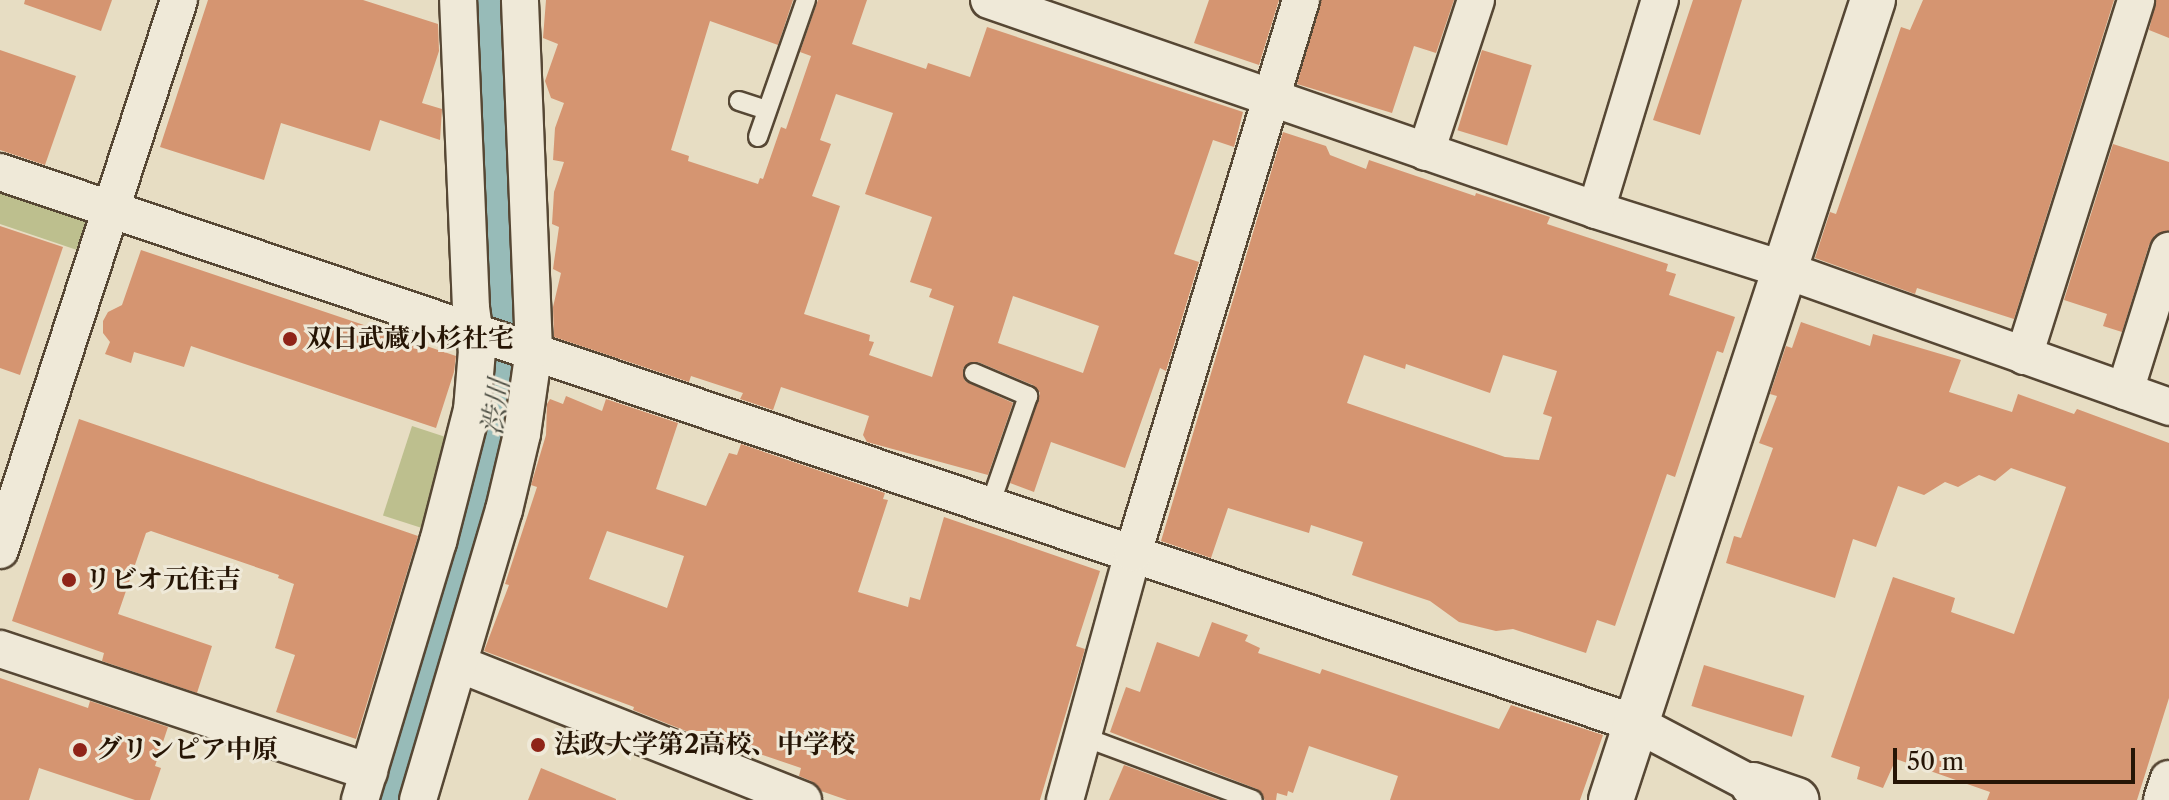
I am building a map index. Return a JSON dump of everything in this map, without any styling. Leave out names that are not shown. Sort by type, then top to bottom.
[{"type":"street","points":[[0,550],[179,0]]},
{"type":"street","points":[[0,649],[365,786],[458,470],[472,410],[476,331],[471,308],[458,0]]},
{"type":"street","points":[[418,800],[507,495],[522,434],[534,350],[520,0]]},
{"type":"street","points":[[989,0],[1596,210],[1785,270],[2169,407]]},
{"type":"street","points":[[1065,800],[1133,553],[1301,0]]},
{"type":"street","points":[[1426,152],[1476,0]]},
{"type":"street","points":[[1596,210],[1660,0]]},
{"type":"street","points":[[1611,800],[1873,0]]},
{"type":"street","points":[[2024,356],[2136,0]]},
{"type":"street","points":[[0,172],[1637,724],[1753,785],[1796,800]]},
{"type":"street","points":[[2125,391],[2169,251]]},
{"type":"street","points":[[459,664],[803,800]]},
{"type":"street","points":[[2162,800],[2169,779]]},
{"type":"lane","points":[[758,137],[806,0]]},
{"type":"lane","points":[[739,101],[767,110]]},
{"type":"lane","points":[[974,373],[1028,396],[990,505]]},
{"type":"lane","points":[[1084,737],[1253,800]]},
{"type":"green space","points":[[0,182],[92,214],[80,251],[0,224]]},
{"type":"green space","points":[[412,426],[455,440],[426,529],[383,515]]},
{"type":"building","points":[[25,0],[112,0],[101,31],[24,4]]},
{"type":"building","points":[[208,0],[363,0],[438,24],[439,51],[422,103],[442,109],[440,140],[380,120],[370,151],[281,123],[264,180],[160,147]]},
{"type":"building","points":[[546,0],[793,0],[778,45],[710,21],[671,150],[689,156],[688,161],[758,184],[760,178],[763,179],[781,127],[786,129],[811,56],[800,52],[818,0],[867,0],[852,44],[926,69],[928,63],[970,77],[987,27],[1243,112],[1234,147],[1213,140],[1174,254],[1199,262],[1166,371],[1160,368],[1125,468],[1051,442],[1034,492],[1010,483],[1040,393],[1033,385],[978,362],[963,368],[965,381],[1013,403],[988,475],[867,442],[863,435],[869,416],[781,387],[773,410],[740,399],[743,393],[691,376],[689,382],[554,337],[553,307],[561,273],[553,269],[559,227],[552,224],[554,192],[564,162],[553,160],[555,128],[564,103],[551,98],[545,81],[558,44],[543,38]],"holes":[[[836,94],[893,113],[865,194],[932,217],[910,282],[932,289],[929,297],[954,306],[932,377],[869,355],[874,342],[869,341],[870,335],[804,314],[840,206],[812,196],[831,144],[820,140]],[[1013,296],[1099,326],[1083,373],[998,343]]]},
{"type":"building","points":[[1209,0],[1279,0],[1259,65],[1194,43]]},
{"type":"building","points":[[1321,0],[1454,0],[1436,53],[1414,46],[1392,113],[1297,84]]},
{"type":"building","points":[[1693,0],[1742,0],[1700,135],[1653,120]]},
{"type":"building","points":[[1923,0],[2114,0],[2014,319],[1917,288],[1915,294],[1815,258],[1830,212],[1836,214],[1901,27],[1910,30]]},
{"type":"building","points":[[2156,0],[2169,0],[2169,38],[2149,30]]},
{"type":"building","points":[[0,50],[76,76],[45,165],[0,150]]},
{"type":"building","points":[[1482,50],[1532,65],[1507,146],[1457,130]]},
{"type":"building","points":[[1283,132],[1326,146],[1330,155],[1366,169],[1369,160],[1475,196],[1476,193],[1550,217],[1547,224],[1668,264],[1666,271],[1676,274],[1669,295],[1735,317],[1723,353],[1717,351],[1675,477],[1667,474],[1615,626],[1597,620],[1586,653],[1513,629],[1496,631],[1459,622],[1430,601],[1352,575],[1363,542],[1311,525],[1309,533],[1228,508],[1211,558],[1161,541]],"holes":[[[1364,355],[1405,369],[1406,364],[1490,393],[1503,355],[1557,371],[1543,414],[1552,417],[1539,460],[1505,457],[1347,403]]]},
{"type":"building","points":[[2113,144],[2169,162],[2169,231],[2155,235],[2149,245],[2122,332],[2103,326],[2107,314],[2064,300]]},
{"type":"building","points":[[0,226],[63,247],[20,375],[0,368]]},
{"type":"building","name":"双日武蔵小杉社宅","points":[[141,250],[456,356],[436,428],[191,346],[184,367],[134,352],[131,363],[105,354],[110,342],[103,333],[103,321],[108,312],[122,305]]},
{"type":"building","points":[[1801,322],[1870,346],[1873,334],[1961,360],[1949,392],[2012,412],[2018,394],[2074,414],[2077,409],[2169,443],[2169,698],[2137,800],[1987,800],[1990,792],[1896,759],[1883,788],[1857,779],[1860,767],[1831,757],[1893,577],[1955,598],[1951,612],[2014,634],[2066,487],[2011,468],[1995,481],[1979,475],[1958,487],[1945,482],[1924,495],[1898,486],[1876,547],[1853,539],[1835,598],[1726,563],[1734,536],[1741,538],[1773,448],[1759,443],[1777,396],[1770,394],[1786,346],[1792,348]]},
{"type":"building","points":[[566,396],[602,411],[606,399],[678,423],[656,489],[706,506],[729,453],[737,455],[741,444],[885,493],[883,499],[888,500],[858,592],[908,607],[910,597],[920,600],[944,517],[1100,571],[1076,646],[1085,649],[1040,800],[847,800],[821,791],[811,781],[799,776],[801,768],[751,751],[749,756],[633,710],[634,707],[484,651],[509,585],[505,584],[537,487],[531,485],[546,435],[547,404],[550,399],[563,404]],"holes":[[[607,531],[684,556],[667,608],[589,579]]]},
{"type":"building","name":"リビオ元住吉","points":[[79,419],[418,536],[356,739],[276,712],[295,655],[275,648],[294,584],[278,578],[279,575],[151,531],[146,533],[118,614],[212,646],[197,693],[102,661],[104,653],[12,621]]},
{"type":"building","points":[[1212,622],[1248,635],[1245,641],[1260,648],[1258,653],[1320,674],[1322,669],[1499,729],[1511,705],[1603,735],[1580,800],[1390,800],[1398,776],[1309,746],[1293,793],[1288,791],[1287,796],[1277,793],[1276,800],[1265,800],[1257,789],[1110,732],[1126,687],[1140,692],[1157,642],[1199,657]]},
{"type":"building","points":[[1704,665],[1804,696],[1792,737],[1691,706]]},
{"type":"building","name":"グリンピア中原","points":[[0,678],[88,708],[90,701],[168,727],[155,766],[161,768],[150,800],[135,800],[39,768],[29,800],[0,800]]},
{"type":"building","points":[[1124,765],[1219,800],[1109,800]]},
{"type":"building","points":[[541,768],[616,799],[616,800],[528,800]]},
{"type":"waterway","name":"渋川","points":[[390,800],[482,502],[503,345],[488,0]]},
{"type":"place","name":"双日武蔵小杉社宅","points":[[290,339]]},
{"type":"place","name":"リビオ元住吉","points":[[69,580]]},
{"type":"place","name":"法政大学第2高校、中学校","points":[[538,745]]},
{"type":"place","name":"グリンピア中原","points":[[80,750]]}]
